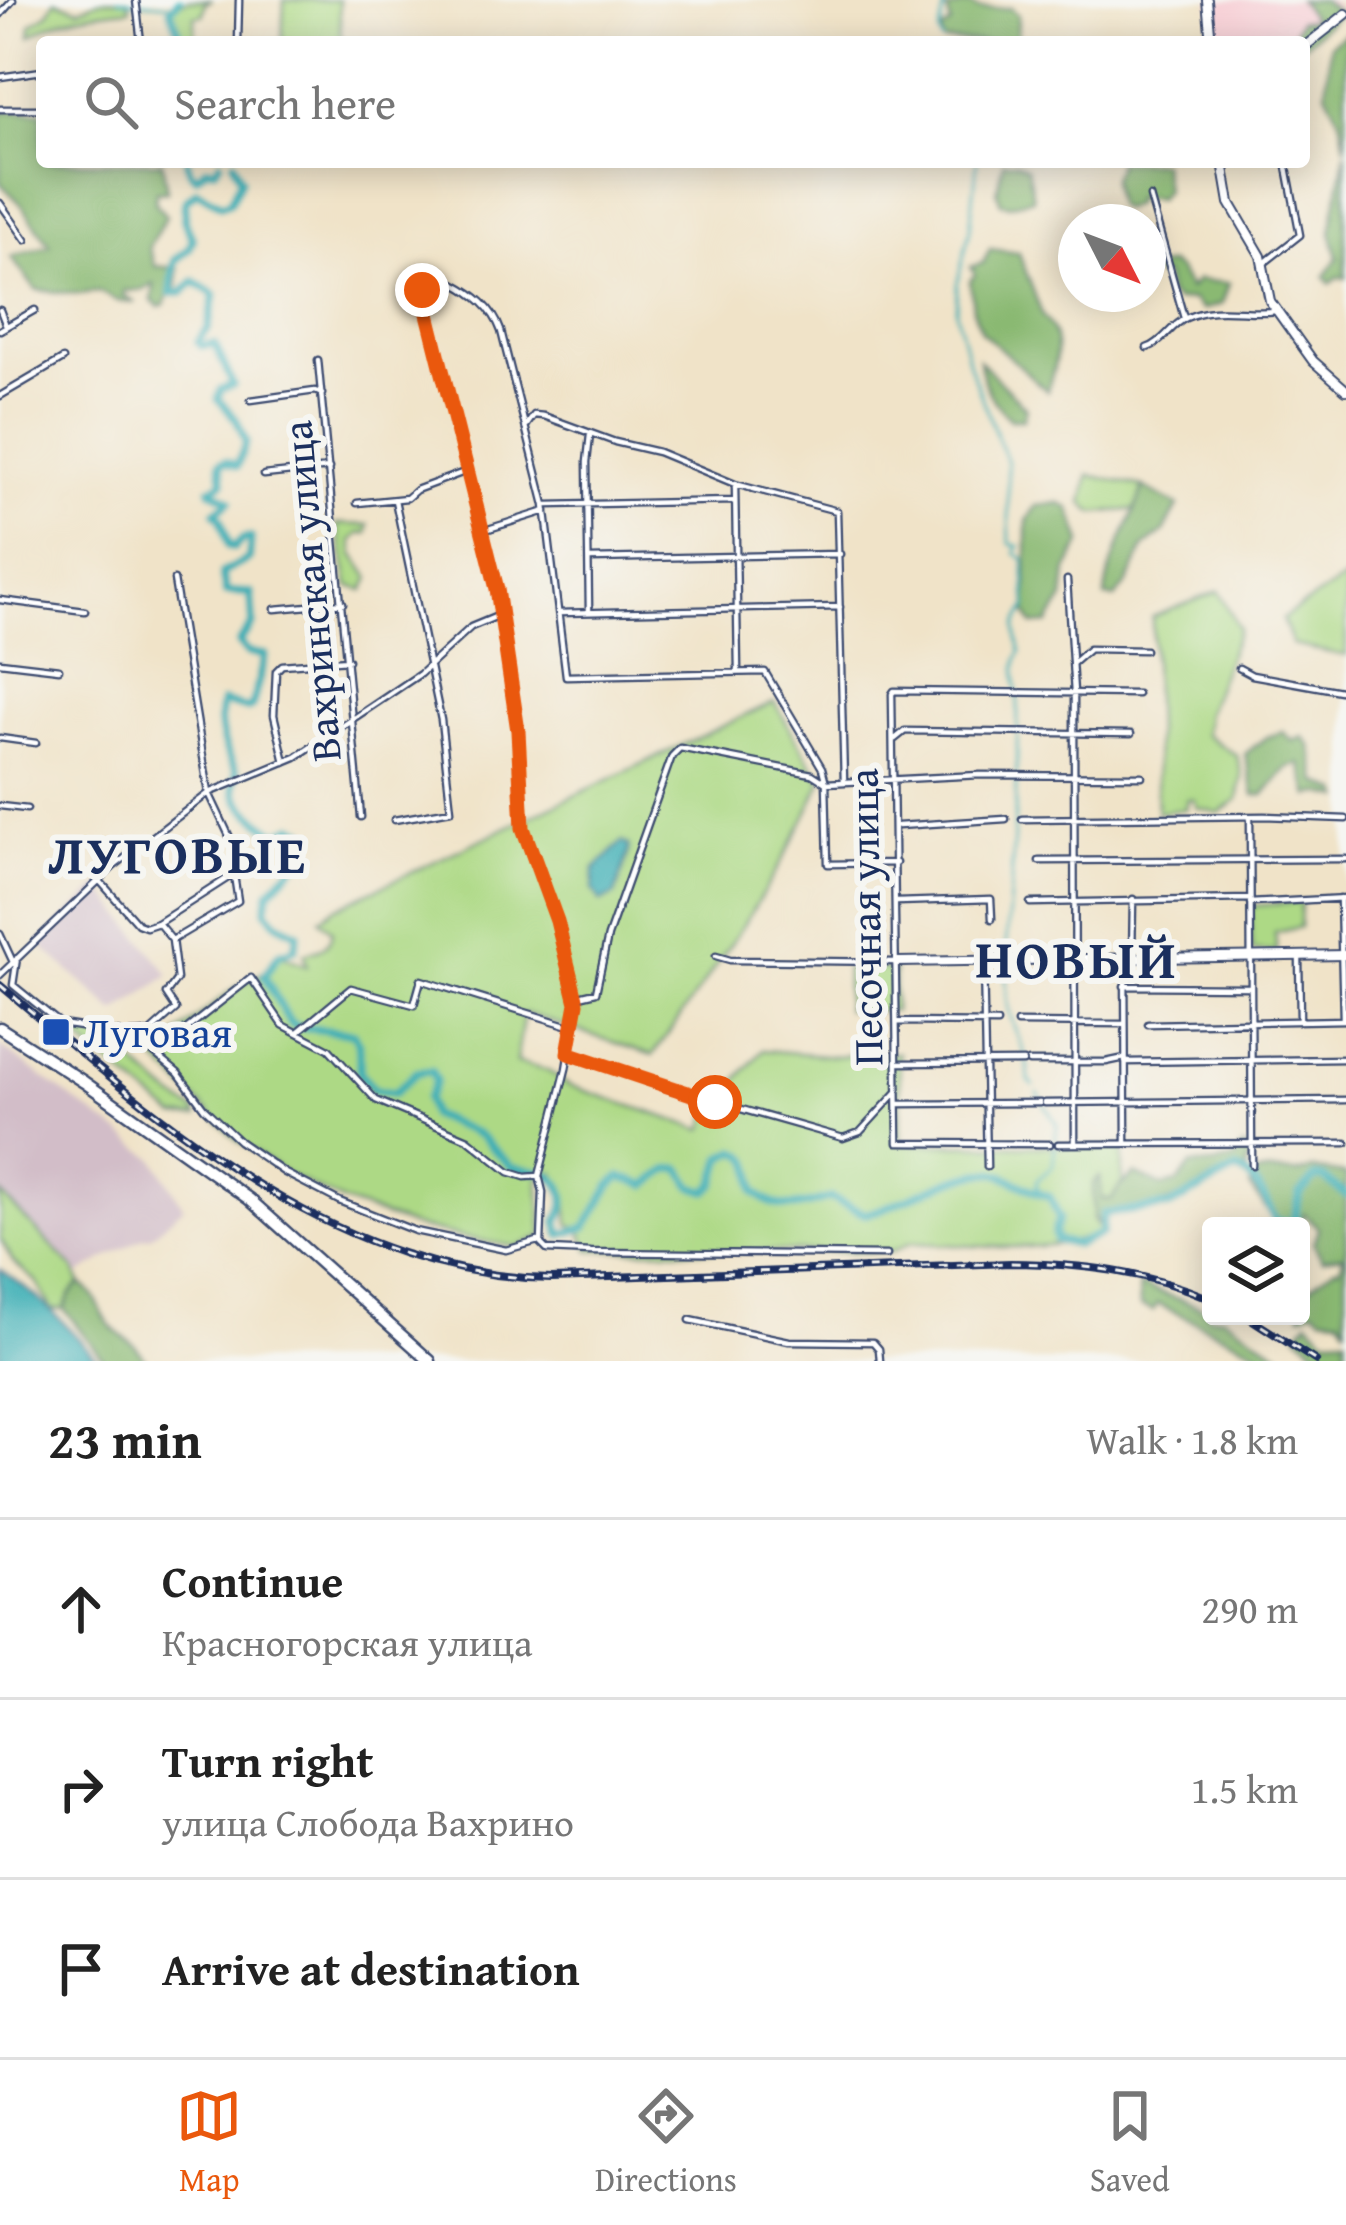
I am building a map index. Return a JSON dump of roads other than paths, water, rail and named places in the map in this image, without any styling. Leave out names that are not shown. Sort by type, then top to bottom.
[{"type":"main road","points":[[0,1028],[249,1199],[430,1361]]},
{"type":"street","points":[[0,15],[13,0]]},
{"type":"street","points":[[136,0],[140,36]]},
{"type":"street","points":[[238,36],[239,0]]},
{"type":"street","points":[[1207,0],[1210,36]]},
{"type":"street","points":[[1310,42],[1346,14]]},
{"type":"street","points":[[0,77],[36,72]]},
{"type":"street","points":[[0,109],[36,110]]},
{"type":"street","points":[[1224,168],[1230,203],[1263,264],[1276,311],[1313,361],[1346,390]]},
{"type":"street","points":[[1263,264],[1300,235],[1287,168]]},
{"type":"street","points":[[1150,197],[1185,319]]},
{"type":"street","points":[[0,203],[26,240]]},
{"type":"street","points":[[454,283],[497,319],[527,424],[545,508],[566,676],[764,672],[822,767],[828,864],[896,863]]},
{"type":"street","points":[[422,290],[500,615],[518,731],[523,828],[553,904],[575,997],[568,1053],[540,1171],[542,1242],[547,1250],[591,1252],[886,1255]]},
{"type":"street","points":[[1147,348],[1185,319],[1222,309],[1276,311]]},
{"type":"street","points":[[0,310],[2,326],[35,310]]},
{"type":"street","points":[[0,396],[63,359]]},
{"type":"street","name":"Вахринская улица","points":[[318,360],[361,817]]},
{"type":"street","points":[[250,400],[322,394]]},
{"type":"street","points":[[527,424],[534,415],[658,452],[734,484],[837,511],[844,782]]},
{"type":"street","points":[[589,612],[590,435]]},
{"type":"street","points":[[264,475],[329,468]]},
{"type":"street","points":[[357,503],[395,500],[466,471]]},
{"type":"street","points":[[734,484],[738,670]]},
{"type":"street","points":[[394,820],[451,810],[431,666],[395,500]]},
{"type":"street","points":[[482,531],[545,508],[734,501]]},
{"type":"street","points":[[590,559],[840,554]]},
{"type":"street","points":[[172,940],[238,901],[233,844],[208,793],[175,580]]},
{"type":"street","points":[[1067,580],[1074,693],[1075,1144]]},
{"type":"street","points":[[0,600],[85,611]]},
{"type":"street","points":[[275,609],[343,603]]},
{"type":"street","points":[[559,614],[840,607]]},
{"type":"street","points":[[0,974],[99,880],[208,793],[285,763],[431,666],[471,627],[500,615]]},
{"type":"street","points":[[1073,663],[1089,649],[1144,650]]},
{"type":"street","points":[[285,763],[274,715],[276,671],[282,665],[348,659]]},
{"type":"street","points":[[0,662],[58,669]]},
{"type":"street","points":[[1239,668],[1252,675],[1346,692]]},
{"type":"street","name":"Песочная улица","points":[[987,1144],[898,1143],[894,691],[1074,693]]},
{"type":"street","points":[[1074,693],[1136,694]]},
{"type":"street","points":[[892,743],[905,731],[1132,734]]},
{"type":"street","points":[[0,738],[36,743]]},
{"type":"street","points":[[575,997],[596,992],[608,936],[676,750],[685,746],[812,774],[826,783],[1142,776]]},
{"type":"street","points":[[0,806],[27,809]]},
{"type":"street","points":[[1250,818],[1252,1166]]},
{"type":"street","points":[[896,826],[1006,819]]},
{"type":"street","points":[[1022,819],[1346,819]]},
{"type":"street","points":[[99,880],[141,927],[158,922],[262,856]]},
{"type":"street","points":[[1039,861],[1346,859]]},
{"type":"street","points":[[1030,903],[1343,898],[1344,1020],[1148,1024]]},
{"type":"street","points":[[897,902],[991,899],[992,919]]},
{"type":"street","points":[[1126,1144],[1124,986],[1132,899]]},
{"type":"street","points":[[128,1036],[142,1031],[149,1034],[176,1010],[166,994],[177,980],[172,940],[158,922]]},
{"type":"street","points":[[0,934],[15,960],[13,986],[61,1024],[128,1036],[156,1053],[238,1141],[285,1173],[415,1231],[506,1250],[542,1242]]},
{"type":"street","points":[[716,956],[897,962],[1344,956]]},
{"type":"street","points":[[1299,957],[1300,1021]]},
{"type":"street","points":[[983,959],[986,1167]]},
{"type":"street","points":[[156,1053],[251,978],[283,1025],[329,1049],[376,1100],[468,1139],[509,1172],[525,1177],[540,1171]]},
{"type":"street","points":[[298,1031],[351,988],[415,1005],[421,980],[573,1027]]},
{"type":"street","points":[[1124,986],[1249,987]]},
{"type":"street","points":[[897,1022],[997,1023]]},
{"type":"street","points":[[1017,1023],[1124,1024]]},
{"type":"street","points":[[568,1053],[746,1112],[853,1138],[899,1088]]},
{"type":"street","points":[[898,1063],[1346,1059]]},
{"type":"street","points":[[898,1104],[1346,1100]]},
{"type":"street","points":[[987,1144],[1346,1143]]},
{"type":"street","points":[[690,1321],[789,1341],[873,1342],[880,1361]]},
{"type":"water","points":[[622,842],[629,851],[615,895],[601,902],[593,890],[594,870]]},
{"type":"water","points":[[0,1269],[52,1311],[98,1361],[0,1361]]},
{"type":"waterway","points":[[118,0],[135,2]]},
{"type":"waterway","points":[[179,0],[170,9],[181,36]]},
{"type":"waterway","points":[[940,36],[946,0]]},
{"type":"waterway","points":[[140,2],[171,5]]},
{"type":"waterway","points":[[189,168],[196,177],[207,168]]},
{"type":"waterway","points":[[207,168],[216,168]]},
{"type":"waterway","points":[[236,168],[241,179],[230,202],[222,205],[197,191],[185,201],[184,220],[193,239],[175,260],[171,293],[182,293],[194,281],[215,295],[208,329],[198,341],[202,346],[215,344],[233,385],[221,389],[218,399],[236,419],[246,442],[237,466],[220,463],[223,482],[210,489],[230,501],[215,512],[229,547],[251,538],[249,559],[222,573],[226,592],[251,593],[253,624],[239,643],[247,653],[265,655],[252,706],[247,709],[222,702],[220,720],[225,747],[237,772],[234,782],[239,799],[273,832],[293,826],[304,830],[308,838],[298,862],[269,892],[266,910],[278,924],[298,933],[295,949],[279,954],[264,976],[290,1023],[299,1027]]},
{"type":"waterway","points":[[976,168],[956,311],[969,365],[1007,462],[1010,543],[1019,546],[1015,553],[1024,559],[1027,608],[1016,628],[1021,652],[1016,671],[1016,799],[1005,955]]},
{"type":"waterway","points":[[1005,965],[1010,1015],[1034,1086]]},
{"type":"waterway","points":[[304,1028],[353,1033],[359,1045],[360,1073],[374,1089],[394,1093],[417,1072],[431,1071],[436,1081],[427,1099],[431,1115],[459,1127]]},
{"type":"waterway","points":[[1038,1093],[1057,1125],[1053,1166],[1037,1180],[1046,1196]]},
{"type":"waterway","points":[[463,1128],[480,1136],[512,1167],[538,1171]]},
{"type":"waterway","points":[[542,1172],[556,1180],[563,1192],[564,1207],[557,1221],[561,1235],[586,1227],[620,1177],[647,1185],[670,1169],[681,1168],[692,1186],[707,1191],[715,1184],[723,1157],[736,1151],[751,1162],[755,1192],[764,1199],[800,1206],[830,1198],[865,1214],[969,1175],[999,1174],[1050,1197],[1059,1218],[1056,1240],[1076,1245],[1102,1233],[1103,1214],[1170,1206],[1237,1170],[1255,1184],[1275,1221],[1293,1223],[1300,1194],[1316,1177],[1346,1195]]},
{"type":"railway","points":[[0,985],[122,1087],[253,1181],[323,1220],[395,1251],[472,1271],[552,1279],[1011,1263],[1088,1267],[1202,1295]]},
{"type":"railway","points":[[1260,1325],[1316,1361]]},
{"type":"place","name":"Луговая","points":[[56,1032]]},
{"type":"district","name":"ЛУГОВЫЕ","points":[[178,854]]},
{"type":"district","name":"НОВЫЙ","points":[[1077,959]]}]
